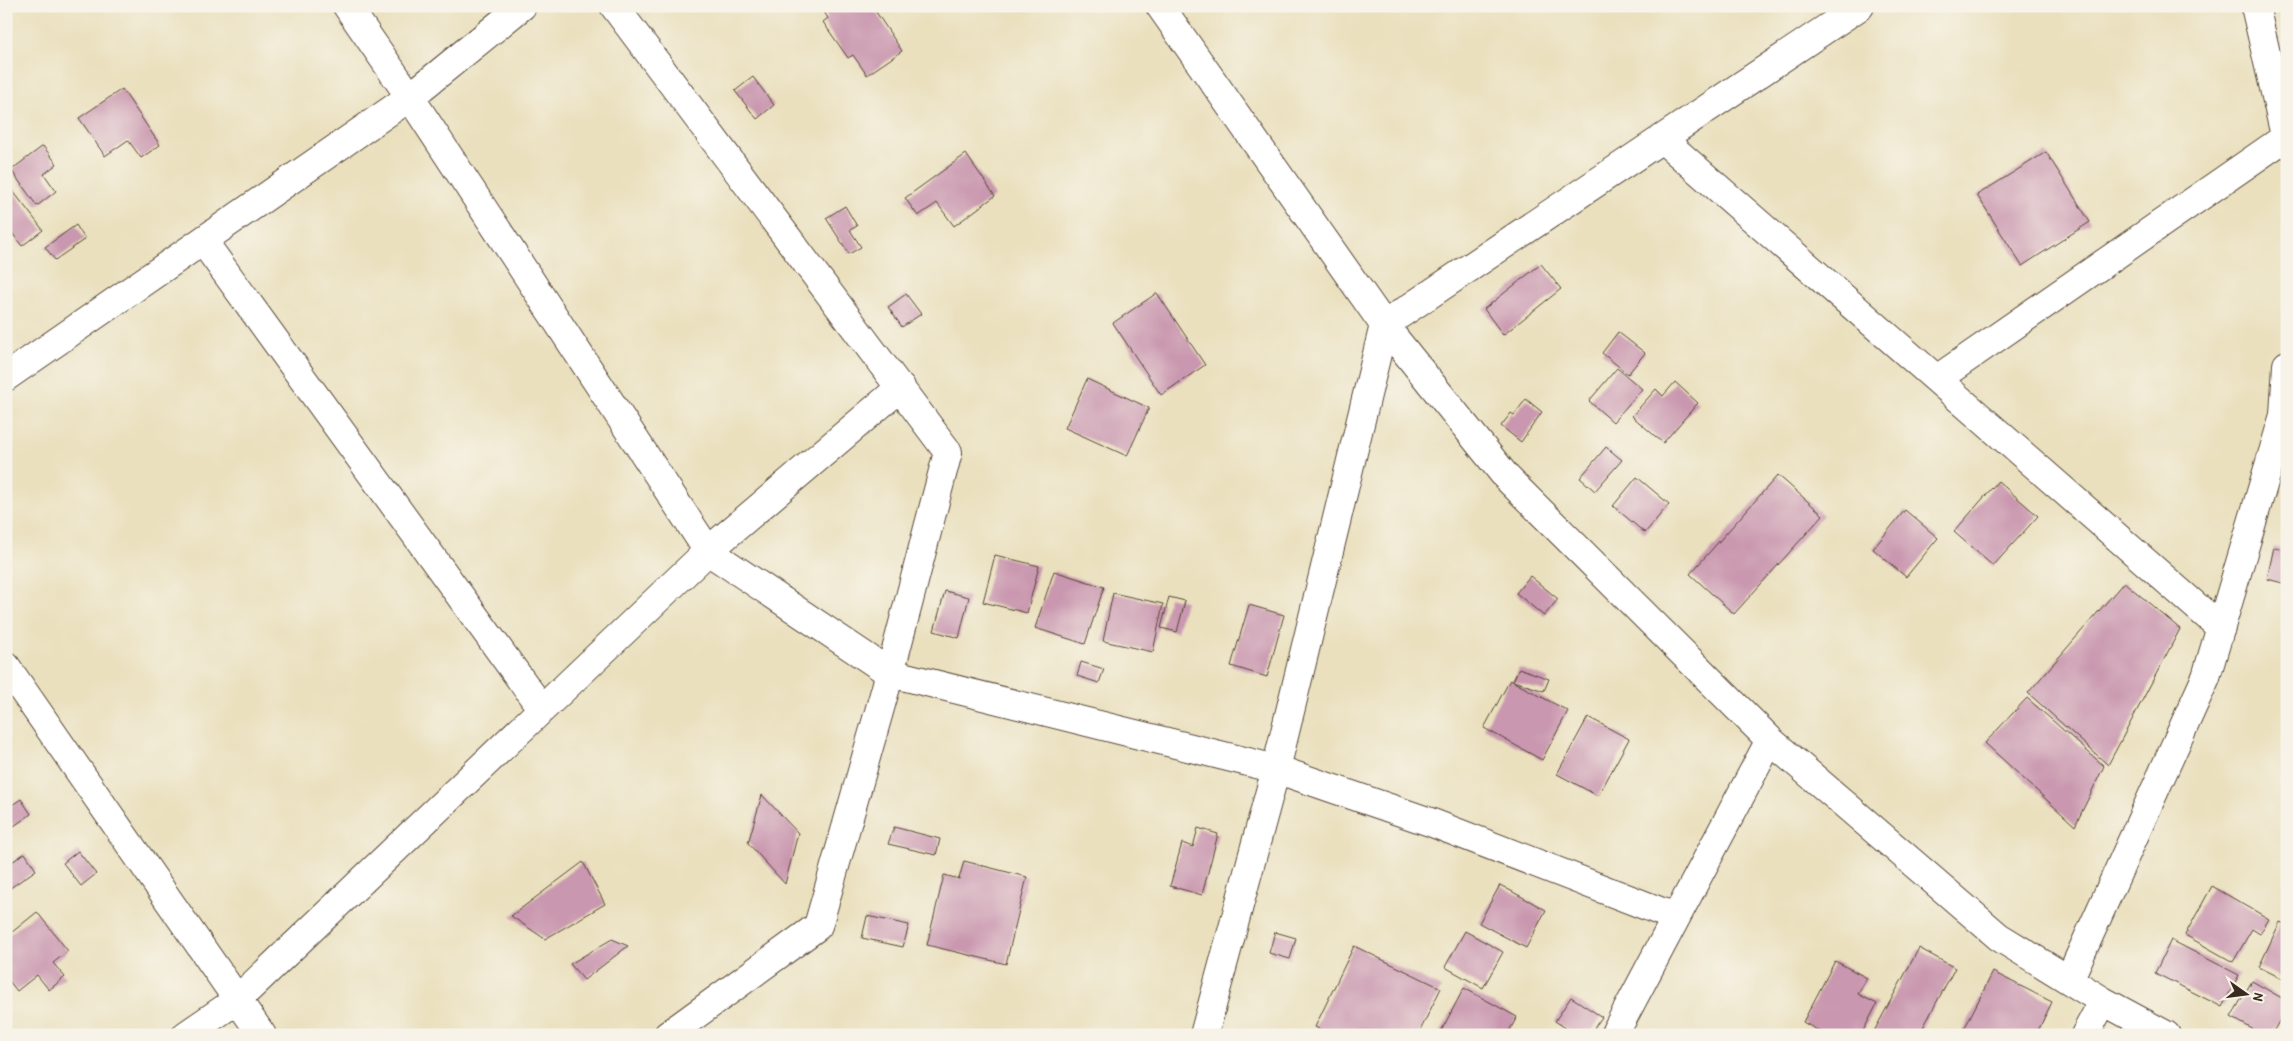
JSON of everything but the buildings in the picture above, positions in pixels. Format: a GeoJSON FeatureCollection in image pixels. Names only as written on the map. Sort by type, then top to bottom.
{"type":"FeatureCollection","features":[{"type":"Feature","properties":{"kind":"street"},"geometry":{"type":"LineString","coordinates":[[347,6],[410,97],[708,551],[890,673],[1276,769],[1430,822],[1675,918]]}},
{"type":"Feature","properties":{"kind":"street"},"geometry":{"type":"LineString","coordinates":[[6,377],[410,97],[522,6]]}},
{"type":"Feature","properties":{"kind":"street"},"geometry":{"type":"LineString","coordinates":[[614,6],[948,452],[890,673],[818,926],[668,1035]]}},
{"type":"Feature","properties":{"kind":"street"},"geometry":{"type":"LineString","coordinates":[[1160,6],[1384,325],[1507,478],[1770,740],[1999,936],[2104,1001],[2166,1035]]}},
{"type":"Feature","properties":{"kind":"street"},"geometry":{"type":"LineString","coordinates":[[1204,1035],[1276,769],[1384,325],[1860,6]]}},
{"type":"Feature","properties":{"kind":"street"},"geometry":{"type":"LineString","coordinates":[[2255,6],[2287,144]]}},
{"type":"Feature","properties":{"kind":"street"},"geometry":{"type":"LineString","coordinates":[[1938,380],[2286,137]]}},
{"type":"Feature","properties":{"kind":"street"},"geometry":{"type":"LineString","coordinates":[[1662,139],[2221,628]]}},
{"type":"Feature","properties":{"kind":"street"},"geometry":{"type":"LineString","coordinates":[[203,240],[542,709]]}},
{"type":"Feature","properties":{"kind":"street"},"geometry":{"type":"LineString","coordinates":[[2069,980],[2206,677],[2284,415],[2287,365]]}},
{"type":"Feature","properties":{"kind":"street"},"geometry":{"type":"LineString","coordinates":[[186,1035],[236,1000],[708,551],[900,387]]}},
{"type":"Feature","properties":{"kind":"street"},"geometry":{"type":"LineString","coordinates":[[6,666],[262,1035]]}},
{"type":"Feature","properties":{"kind":"street"},"geometry":{"type":"LineString","coordinates":[[1614,1035],[1770,740]]}},
{"type":"Feature","properties":{"kind":"street"},"geometry":{"type":"LineString","coordinates":[[2085,1035],[2104,1001]]}}]}
